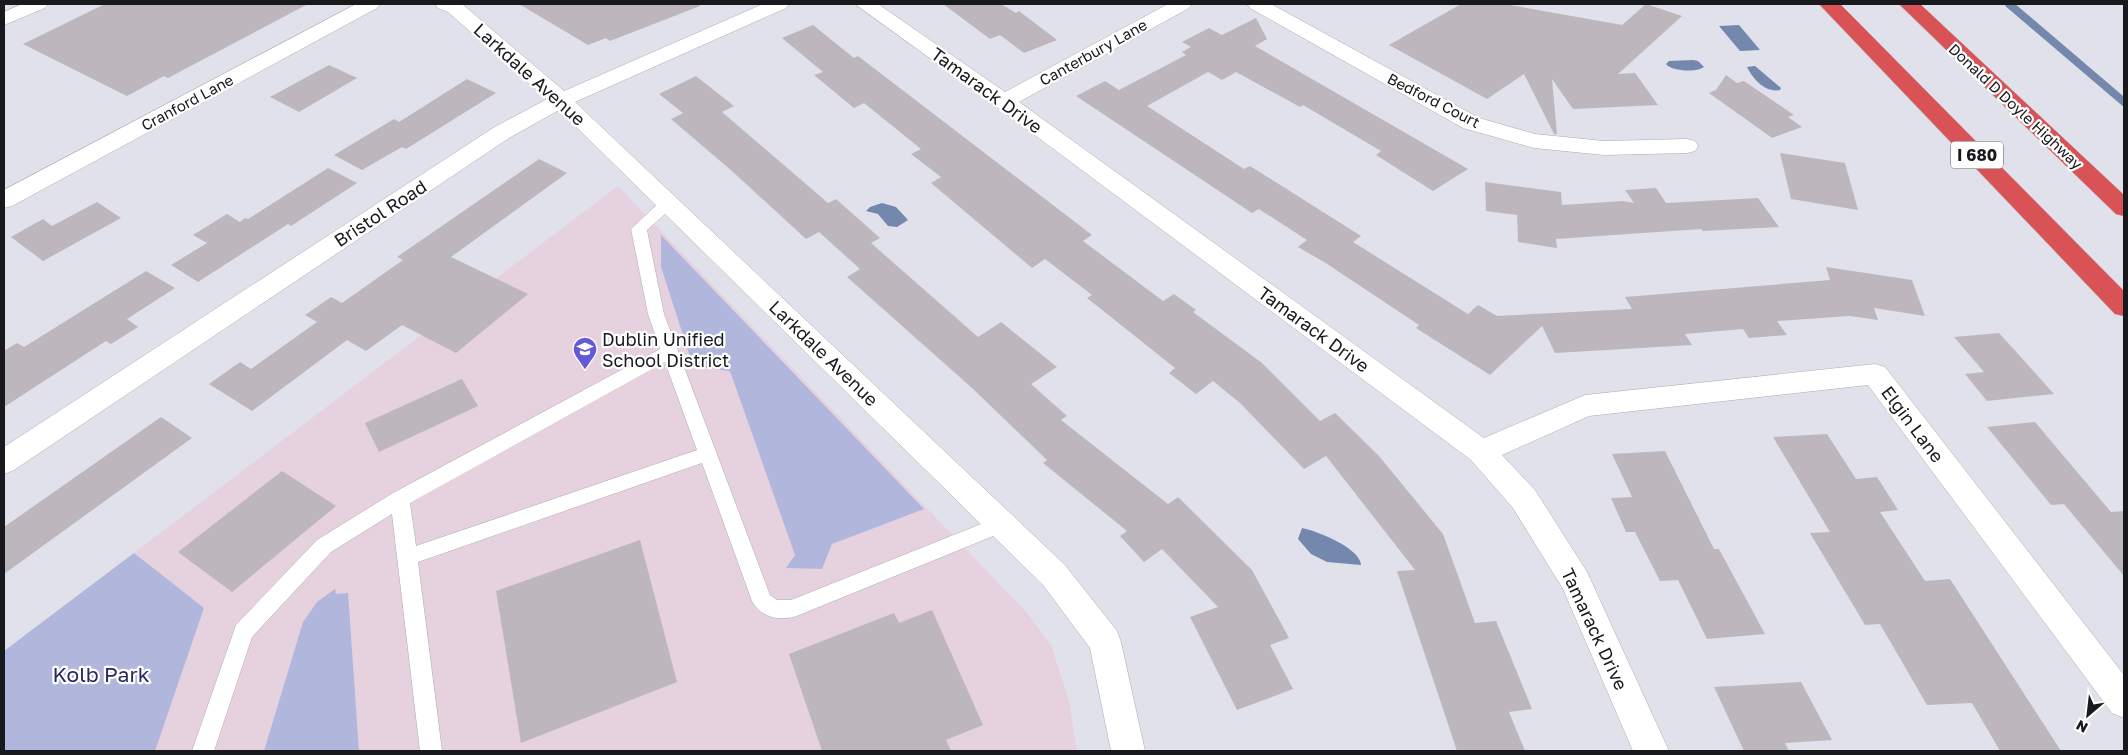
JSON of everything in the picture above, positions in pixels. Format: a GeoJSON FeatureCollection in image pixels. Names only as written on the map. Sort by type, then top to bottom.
{"type":"FeatureCollection","features":[{"type":"Feature","properties":{"kind":"highway","name":"I 680"},"geometry":{"type":"LineString","coordinates":[[1829,4],[2124,307]]}},
{"type":"Feature","properties":{"kind":"highway","name":"Donald D Doyle Highway"},"geometry":{"type":"LineString","coordinates":[[1909,4],[2124,208]]}},
{"type":"Feature","properties":{"kind":"street"},"geometry":{"type":"LineString","coordinates":[[4,19],[38,4]]}},
{"type":"Feature","properties":{"kind":"street","name":"Cranford Lane"},"geometry":{"type":"LineString","coordinates":[[4,200],[370,4]]}},
{"type":"Feature","properties":{"kind":"street","name":"Larkdale Avenue"},"geometry":{"type":"LineString","coordinates":[[445,4],[455,8],[561,100],[1054,575],[1105,642],[1128,751]]}},
{"type":"Feature","properties":{"kind":"street","name":"Bristol Road"},"geometry":{"type":"LineString","coordinates":[[4,462],[493,139],[561,100],[779,4]]}},
{"type":"Feature","properties":{"kind":"street","name":"Tamarack Drive"},"geometry":{"type":"LineString","coordinates":[[865,4],[1004,101],[1481,452],[1524,499],[1576,582],[1651,751]]}},
{"type":"Feature","properties":{"kind":"street","name":"Canterbury Lane"},"geometry":{"type":"LineString","coordinates":[[1004,101],[1182,4]]}},
{"type":"Feature","properties":{"kind":"street","name":"Bedford Court"},"geometry":{"type":"LineString","coordinates":[[1257,4],[1471,123],[1534,141],[1604,148],[1688,146]]}},
{"type":"Feature","properties":{"kind":"street","name":"Elgin Lane"},"geometry":{"type":"LineString","coordinates":[[1481,452],[1585,406],[1875,374],[2124,702]]}},
{"type":"Feature","properties":{"kind":"lane"},"geometry":{"type":"LineString","coordinates":[[668,203],[639,229],[656,314],[762,601],[774,609],[792,609],[1002,524]]}},
{"type":"Feature","properties":{"kind":"lane"},"geometry":{"type":"LineString","coordinates":[[203,751],[243,632],[324,546],[400,499],[670,351]]}},
{"type":"Feature","properties":{"kind":"lane"},"geometry":{"type":"LineString","coordinates":[[407,557],[707,454]]}},
{"type":"Feature","properties":{"kind":"lane"},"geometry":{"type":"LineString","coordinates":[[400,499],[430,751]]}},
{"type":"Feature","properties":{"kind":"shaded area"},"geometry":{"type":"Polygon","coordinates":[[[1739,25],[1760,50],[1740,51],[1719,26],[1739,25]]]}},
{"type":"Feature","properties":{"kind":"shaded area"},"geometry":{"type":"Polygon","coordinates":[[[1669,61],[1698,61],[1704,67],[1695,70],[1684,70],[1673,68],[1666,64],[1669,61]]]}},
{"type":"Feature","properties":{"kind":"shaded area"},"geometry":{"type":"Polygon","coordinates":[[[1755,66],[1781,88],[1780,90],[1769,89],[1760,84],[1747,67],[1755,66]]]}},
{"type":"Feature","properties":{"kind":"shaded area","name":"Dublin Unified School District"},"geometry":{"type":"Polygon","coordinates":[[[618,186],[1027,613],[1051,645],[1069,701],[1077,751],[155,751],[204,608],[134,553],[618,186]]]}},
{"type":"Feature","properties":{"kind":"shaded area"},"geometry":{"type":"Polygon","coordinates":[[[882,203],[896,207],[908,220],[897,227],[888,226],[878,214],[866,211],[870,207],[882,203]]]}},
{"type":"Feature","properties":{"kind":"shaded area"},"geometry":{"type":"Polygon","coordinates":[[[1302,528],[1337,541],[1353,552],[1361,565],[1327,562],[1311,554],[1298,539],[1302,528]]]}},
{"type":"Feature","properties":{"kind":"green space"},"geometry":{"type":"Polygon","coordinates":[[[661,235],[924,509],[832,544],[822,569],[786,568],[795,555],[731,374],[729,371],[693,366],[661,267],[661,235]]]}},
{"type":"Feature","properties":{"kind":"green space","name":"Kolb Park"},"geometry":{"type":"Polygon","coordinates":[[[134,553],[204,608],[155,751],[4,751],[4,651],[134,553]]]}},
{"type":"Feature","properties":{"kind":"green space"},"geometry":{"type":"Polygon","coordinates":[[[335,589],[336,594],[348,593],[359,751],[264,751],[303,622],[317,602],[335,589]]]}},
{"type":"Feature","properties":{"kind":"building"},"geometry":{"type":"Polygon","coordinates":[[[105,4],[308,4],[168,78],[164,76],[127,96],[23,44],[105,4]]]}},
{"type":"Feature","properties":{"kind":"building"},"geometry":{"type":"Polygon","coordinates":[[[519,4],[699,4],[700,6],[610,41],[606,38],[588,45],[519,4]]]}},
{"type":"Feature","properties":{"kind":"building"},"geometry":{"type":"Polygon","coordinates":[[[943,4],[1001,4],[1016,13],[1019,11],[1057,40],[1024,53],[1000,35],[990,39],[943,4]]]}},
{"type":"Feature","properties":{"kind":"building"},"geometry":{"type":"Polygon","coordinates":[[[1461,4],[1505,4],[1622,25],[1646,4],[1682,16],[1618,74],[1635,73],[1658,105],[1573,109],[1552,79],[1557,134],[1554,134],[1524,74],[1487,99],[1389,45],[1461,4]]]}},
{"type":"Feature","properties":{"kind":"building"},"geometry":{"type":"Polygon","coordinates":[[[1256,18],[1267,39],[1255,46],[1468,169],[1433,191],[1376,155],[1381,151],[1303,105],[1300,107],[1236,72],[1222,80],[1208,72],[1147,106],[1244,169],[1250,166],[1361,236],[1353,242],[1468,314],[1478,305],[1497,316],[1632,309],[1625,297],[1830,280],[1826,267],[1912,280],[1925,316],[1874,308],[1878,320],[1850,316],[1777,321],[1787,335],[1749,338],[1743,329],[1685,334],[1692,345],[1555,353],[1542,326],[1490,375],[1416,328],[1419,325],[1298,247],[1307,240],[1259,209],[1252,213],[1076,96],[1105,81],[1119,90],[1186,55],[1182,52],[1191,47],[1182,42],[1209,28],[1222,35],[1256,18]]]}},
{"type":"Feature","properties":{"kind":"building"},"geometry":{"type":"Polygon","coordinates":[[[813,25],[854,58],[858,56],[1092,235],[1083,241],[1163,301],[1174,294],[1196,310],[1193,312],[1262,363],[1320,421],[1335,413],[1379,456],[1443,534],[1475,623],[1496,621],[1532,709],[1509,712],[1525,751],[1457,751],[1397,571],[1415,570],[1326,456],[1304,469],[1240,403],[1213,381],[1196,394],[1169,373],[1175,368],[1087,298],[1092,295],[1045,259],[1032,268],[931,183],[941,177],[911,154],[921,149],[864,103],[854,108],[814,75],[823,72],[782,38],[813,25]]]}},
{"type":"Feature","properties":{"kind":"building"},"geometry":{"type":"Polygon","coordinates":[[[329,65],[357,78],[299,112],[270,97],[329,65]]]}},
{"type":"Feature","properties":{"kind":"building"},"geometry":{"type":"Polygon","coordinates":[[[1726,75],[1737,83],[1744,81],[1794,115],[1788,117],[1802,127],[1772,138],[1709,93],[1716,90],[1726,75]]]}},
{"type":"Feature","properties":{"kind":"building"},"geometry":{"type":"Polygon","coordinates":[[[696,76],[734,106],[722,112],[828,203],[836,199],[880,238],[871,243],[978,337],[1001,322],[1057,367],[1031,384],[1067,416],[1061,420],[1168,504],[1178,497],[1252,570],[1289,638],[1270,645],[1293,689],[1237,710],[1190,617],[1218,607],[1162,549],[1144,562],[1120,536],[1127,531],[1043,463],[1047,460],[972,388],[847,277],[860,269],[819,232],[806,239],[733,172],[671,119],[683,113],[659,94],[696,76]]]}},
{"type":"Feature","properties":{"kind":"building"},"geometry":{"type":"Polygon","coordinates":[[[467,79],[496,93],[406,149],[402,147],[362,170],[334,155],[394,119],[399,122],[467,79]]]}},
{"type":"Feature","properties":{"kind":"building"},"geometry":{"type":"Polygon","coordinates":[[[1780,153],[1845,163],[1858,210],[1791,199],[1780,153]]]}},
{"type":"Feature","properties":{"kind":"building"},"geometry":{"type":"Polygon","coordinates":[[[539,159],[567,173],[451,257],[528,294],[456,353],[402,325],[366,351],[347,340],[252,411],[209,384],[240,362],[251,369],[317,322],[305,315],[331,297],[342,303],[403,260],[397,257],[539,159]]]}},
{"type":"Feature","properties":{"kind":"building"},"geometry":{"type":"Polygon","coordinates":[[[328,168],[357,183],[291,226],[288,224],[198,282],[171,265],[207,243],[193,235],[227,214],[240,222],[245,218],[248,219],[328,168]]]}},
{"type":"Feature","properties":{"kind":"building"},"geometry":{"type":"Polygon","coordinates":[[[1485,182],[1561,192],[1562,205],[1623,201],[1634,203],[1625,190],[1656,188],[1666,203],[1758,198],[1779,227],[1703,231],[1701,229],[1556,239],[1557,248],[1518,242],[1517,215],[1486,211],[1485,182]]]}},
{"type":"Feature","properties":{"kind":"building"},"geometry":{"type":"Polygon","coordinates":[[[97,202],[121,218],[43,261],[11,237],[43,219],[52,226],[97,202]]]}},
{"type":"Feature","properties":{"kind":"building"},"geometry":{"type":"Polygon","coordinates":[[[146,271],[175,288],[127,319],[138,327],[111,344],[106,341],[4,407],[4,351],[17,343],[24,347],[146,271]]]}},
{"type":"Feature","properties":{"kind":"building"},"geometry":{"type":"Polygon","coordinates":[[[1999,333],[2054,394],[1987,401],[1965,374],[1984,372],[1954,337],[1999,333]]]}},
{"type":"Feature","properties":{"kind":"building"},"geometry":{"type":"Polygon","coordinates":[[[462,379],[478,406],[379,452],[365,423],[462,379]]]}},
{"type":"Feature","properties":{"kind":"building"},"geometry":{"type":"Polygon","coordinates":[[[161,417],[192,438],[4,574],[4,527],[161,417]]]}},
{"type":"Feature","properties":{"kind":"building"},"geometry":{"type":"Polygon","coordinates":[[[2035,422],[2111,512],[2124,511],[2124,576],[2064,504],[2051,505],[1987,427],[2035,422]]]}},
{"type":"Feature","properties":{"kind":"building"},"geometry":{"type":"Polygon","coordinates":[[[1827,434],[1856,479],[1877,477],[1898,510],[1880,512],[1925,581],[1950,579],[2061,751],[2000,751],[1972,703],[1927,705],[1880,624],[1865,625],[1810,533],[1830,532],[1773,437],[1827,434]]]}},
{"type":"Feature","properties":{"kind":"building"},"geometry":{"type":"Polygon","coordinates":[[[1665,451],[1714,549],[1719,549],[1765,634],[1707,639],[1678,580],[1660,581],[1635,532],[1626,532],[1611,498],[1632,497],[1612,454],[1665,451]]]}},
{"type":"Feature","properties":{"kind":"building"},"geometry":{"type":"Polygon","coordinates":[[[282,471],[336,506],[232,592],[178,552],[282,471]]]}},
{"type":"Feature","properties":{"kind":"building"},"geometry":{"type":"Polygon","coordinates":[[[640,540],[677,682],[521,743],[496,591],[640,540]]]}},
{"type":"Feature","properties":{"kind":"building"},"geometry":{"type":"Polygon","coordinates":[[[932,610],[983,725],[946,740],[951,751],[822,751],[789,654],[894,613],[899,623],[932,610]]]}},
{"type":"Feature","properties":{"kind":"building"},"geometry":{"type":"Polygon","coordinates":[[[1801,682],[1832,740],[1785,743],[1789,751],[1744,751],[1714,687],[1801,682]]]}},
{"type":"Feature","properties":{"kind":"waterway"},"geometry":{"type":"LineString","coordinates":[[2009,4],[2124,102]]}},
{"type":"Feature","properties":{"kind":"place","name":"Dublin Unified School District"},"geometry":{"type":"Point","coordinates":[585,370]}}]}
